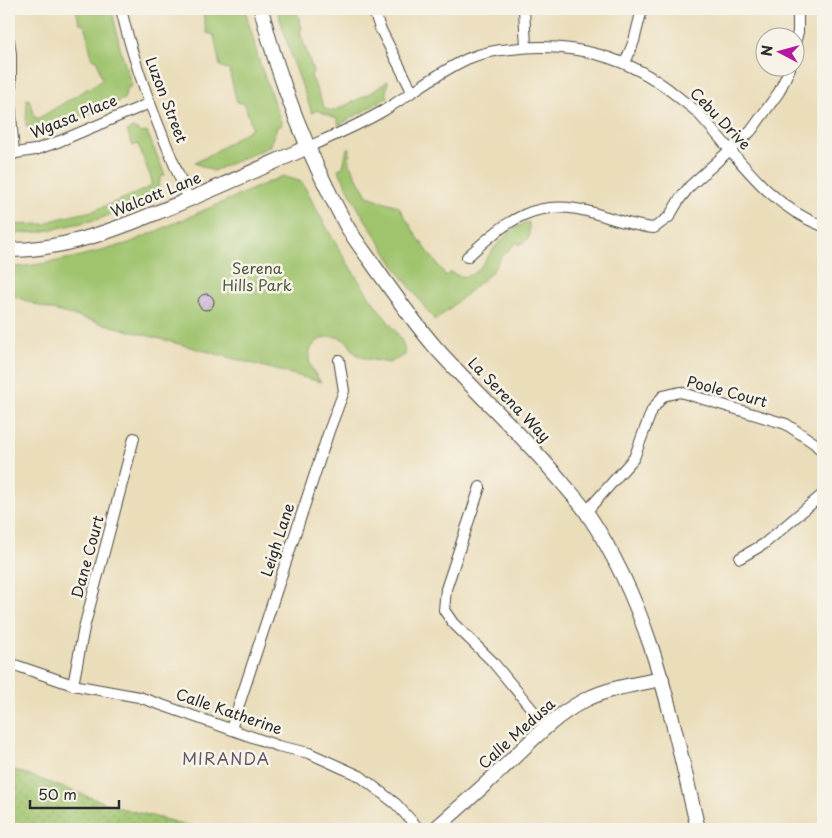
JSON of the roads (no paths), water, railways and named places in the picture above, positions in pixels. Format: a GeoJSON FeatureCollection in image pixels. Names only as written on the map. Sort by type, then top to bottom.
{"type":"FeatureCollection","features":[{"type":"Feature","properties":{"kind":"main road","name":"La Serena Way"},"geometry":{"type":"LineString","coordinates":[[261,9],[272,53],[308,147],[347,226],[388,287],[436,347],[542,458],[586,512],[607,547],[632,594],[649,636],[662,679],[698,829]]}},
{"type":"Feature","properties":{"kind":"main road","name":"Walcott Lane"},"geometry":{"type":"LineString","coordinates":[[9,250],[63,245],[96,235],[189,200],[308,147]]}},
{"type":"Feature","properties":{"kind":"main road","name":"Calle Medusa"},"geometry":{"type":"LineString","coordinates":[[435,829],[546,726],[586,699],[623,687],[662,679]]}},
{"type":"Feature","properties":{"kind":"street","name":"Luzon Street"},"geometry":{"type":"LineString","coordinates":[[121,9],[127,34],[150,103],[189,200]]}},
{"type":"Feature","properties":{"kind":"street"},"geometry":{"type":"LineString","coordinates":[[373,9],[380,28],[412,91]]}},
{"type":"Feature","properties":{"kind":"street"},"geometry":{"type":"LineString","coordinates":[[524,9],[526,47]]}},
{"type":"Feature","properties":{"kind":"street"},"geometry":{"type":"LineString","coordinates":[[625,63],[634,41],[642,9]]}},
{"type":"Feature","properties":{"kind":"street"},"geometry":{"type":"LineString","coordinates":[[798,9],[798,28]]}},
{"type":"Feature","properties":{"kind":"street"},"geometry":{"type":"LineString","coordinates":[[9,40],[11,54],[11,154]]}},
{"type":"Feature","properties":{"kind":"street","name":"Cebu Drive"},"geometry":{"type":"LineString","coordinates":[[308,147],[383,111],[445,70],[469,58],[494,51],[526,47],[571,49],[606,56],[625,63],[668,88],[696,112],[766,189],[788,208],[823,226]]}},
{"type":"Feature","properties":{"kind":"street"},"geometry":{"type":"LineString","coordinates":[[467,257],[494,233],[515,218],[536,210],[563,206],[592,212],[639,227],[654,228],[669,217],[690,186],[750,131],[766,112],[785,78]]}},
{"type":"Feature","properties":{"kind":"street","name":"Wgasa Place"},"geometry":{"type":"LineString","coordinates":[[11,154],[35,150],[60,141],[150,103]]}},
{"type":"Feature","properties":{"kind":"street","name":"Leigh Lane"},"geometry":{"type":"LineString","coordinates":[[231,729],[329,431],[344,391],[339,360]]}},
{"type":"Feature","properties":{"kind":"street","name":"Poole Court"},"geometry":{"type":"LineString","coordinates":[[586,512],[634,458],[652,410],[663,396],[680,392],[786,424],[814,443],[823,452]]}},
{"type":"Feature","properties":{"kind":"street","name":"Dane Court"},"geometry":{"type":"LineString","coordinates":[[73,685],[84,628],[134,438]]}},
{"type":"Feature","properties":{"kind":"street"},"geometry":{"type":"LineString","coordinates":[[480,487],[446,589],[444,610],[453,623],[492,660],[546,726]]}},
{"type":"Feature","properties":{"kind":"street"},"geometry":{"type":"LineString","coordinates":[[740,558],[764,544],[823,494]]}},
{"type":"Feature","properties":{"kind":"street","name":"Calle Katherine"},"geometry":{"type":"LineString","coordinates":[[9,663],[73,685],[139,697],[278,746],[310,754],[360,776],[396,804],[420,829]]}},
{"type":"Feature","properties":{"kind":"district","name":"MIRANDA"},"geometry":{"type":"Point","coordinates":[226,759]}},
{"type":"Feature","properties":{"kind":"park label","name":"Serena Hills Park"},"geometry":{"type":"Point","coordinates":[257,278]}}]}
